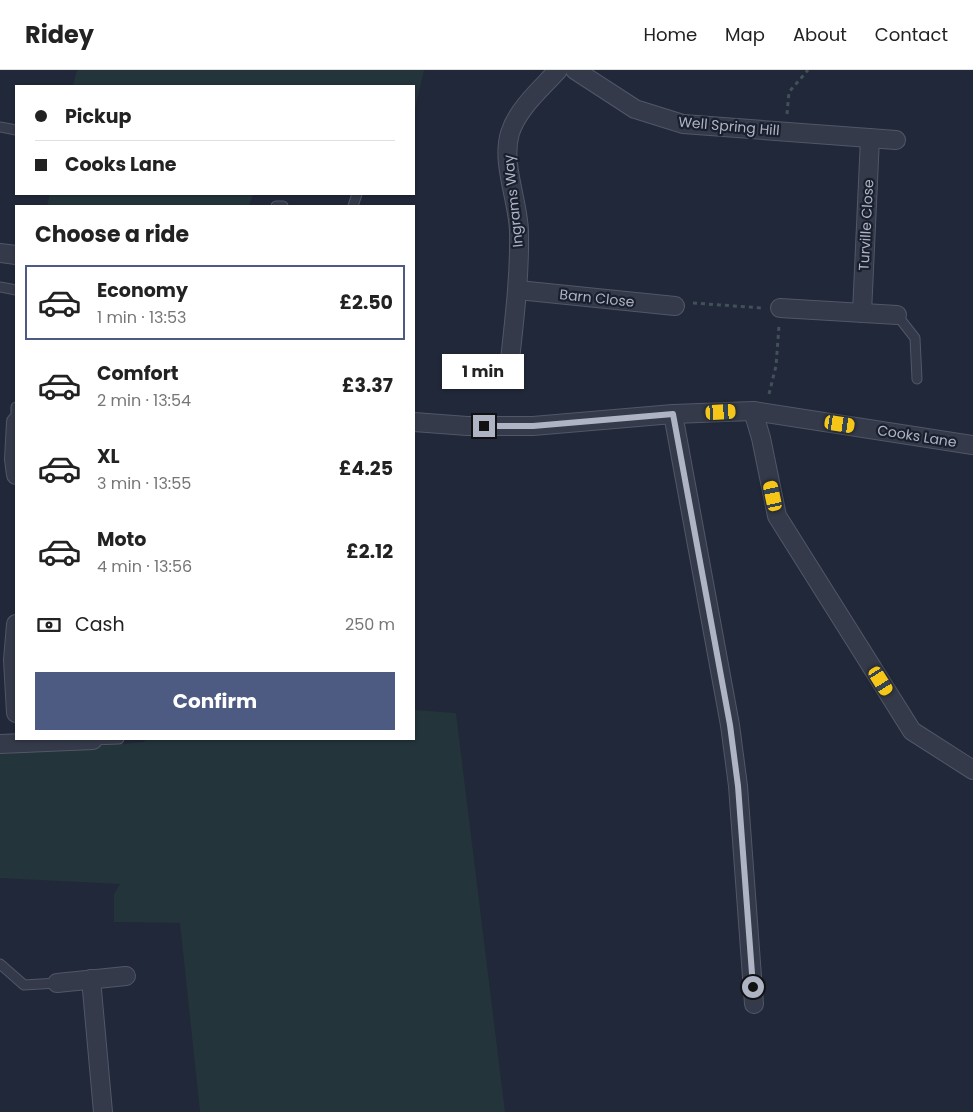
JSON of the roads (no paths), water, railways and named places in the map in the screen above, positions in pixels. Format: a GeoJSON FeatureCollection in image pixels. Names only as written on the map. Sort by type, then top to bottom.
{"type":"FeatureCollection","features":[{"type":"Feature","properties":{"kind":"street","name":"Ingrams Way"},"geometry":{"type":"LineString","coordinates":[[508,379],[518,290],[519,229],[508,152],[510,135],[516,117],[558,70]]}},
{"type":"Feature","properties":{"kind":"street","name":"Well Spring Hill"},"geometry":{"type":"LineString","coordinates":[[575,70],[635,109],[682,124],[896,140]]}},
{"type":"Feature","properties":{"kind":"street","name":"Turville Close"},"geometry":{"type":"LineString","coordinates":[[862,313],[870,138]]}},
{"type":"Feature","properties":{"kind":"street"},"geometry":{"type":"LineString","coordinates":[[0,253],[15,255]]}},
{"type":"Feature","properties":{"kind":"street","name":"Barn Close"},"geometry":{"type":"LineString","coordinates":[[518,290],[675,306]]}},
{"type":"Feature","properties":{"kind":"street"},"geometry":{"type":"LineString","coordinates":[[780,308],[897,315]]}},
{"type":"Feature","properties":{"kind":"street"},"geometry":{"type":"LineString","coordinates":[[759,412],[761,438],[777,516],[912,731],[973,770]]}},
{"type":"Feature","properties":{"kind":"street","name":"Cooks Lane"},"geometry":{"type":"LineString","coordinates":[[415,422],[467,426],[533,426],[673,414],[759,412],[973,444]]}},
{"type":"Feature","properties":{"kind":"street"},"geometry":{"type":"LineString","coordinates":[[673,414],[731,734],[738,786],[754,1004]]}},
{"type":"Feature","properties":{"kind":"street"},"geometry":{"type":"LineString","coordinates":[[10,465],[15,429]]}},
{"type":"Feature","properties":{"kind":"street"},"geometry":{"type":"LineString","coordinates":[[15,636],[13,660],[15,695]]}},
{"type":"Feature","properties":{"kind":"street"},"geometry":{"type":"LineString","coordinates":[[0,744],[18,741],[93,740]]}},
{"type":"Feature","properties":{"kind":"street"},"geometry":{"type":"LineString","coordinates":[[57,983],[126,976]]}},
{"type":"Feature","properties":{"kind":"street"},"geometry":{"type":"LineString","coordinates":[[91,979],[103,1112]]}},
{"type":"Feature","properties":{"kind":"lane"},"geometry":{"type":"LineString","coordinates":[[0,127],[15,130]]}},
{"type":"Feature","properties":{"kind":"lane"},"geometry":{"type":"LineString","coordinates":[[0,287],[15,290]]}},
{"type":"Feature","properties":{"kind":"lane"},"geometry":{"type":"LineString","coordinates":[[897,315],[915,338],[917,379]]}},
{"type":"Feature","properties":{"kind":"lane"},"geometry":{"type":"LineString","coordinates":[[0,964],[24,985],[57,983]]}}]}
